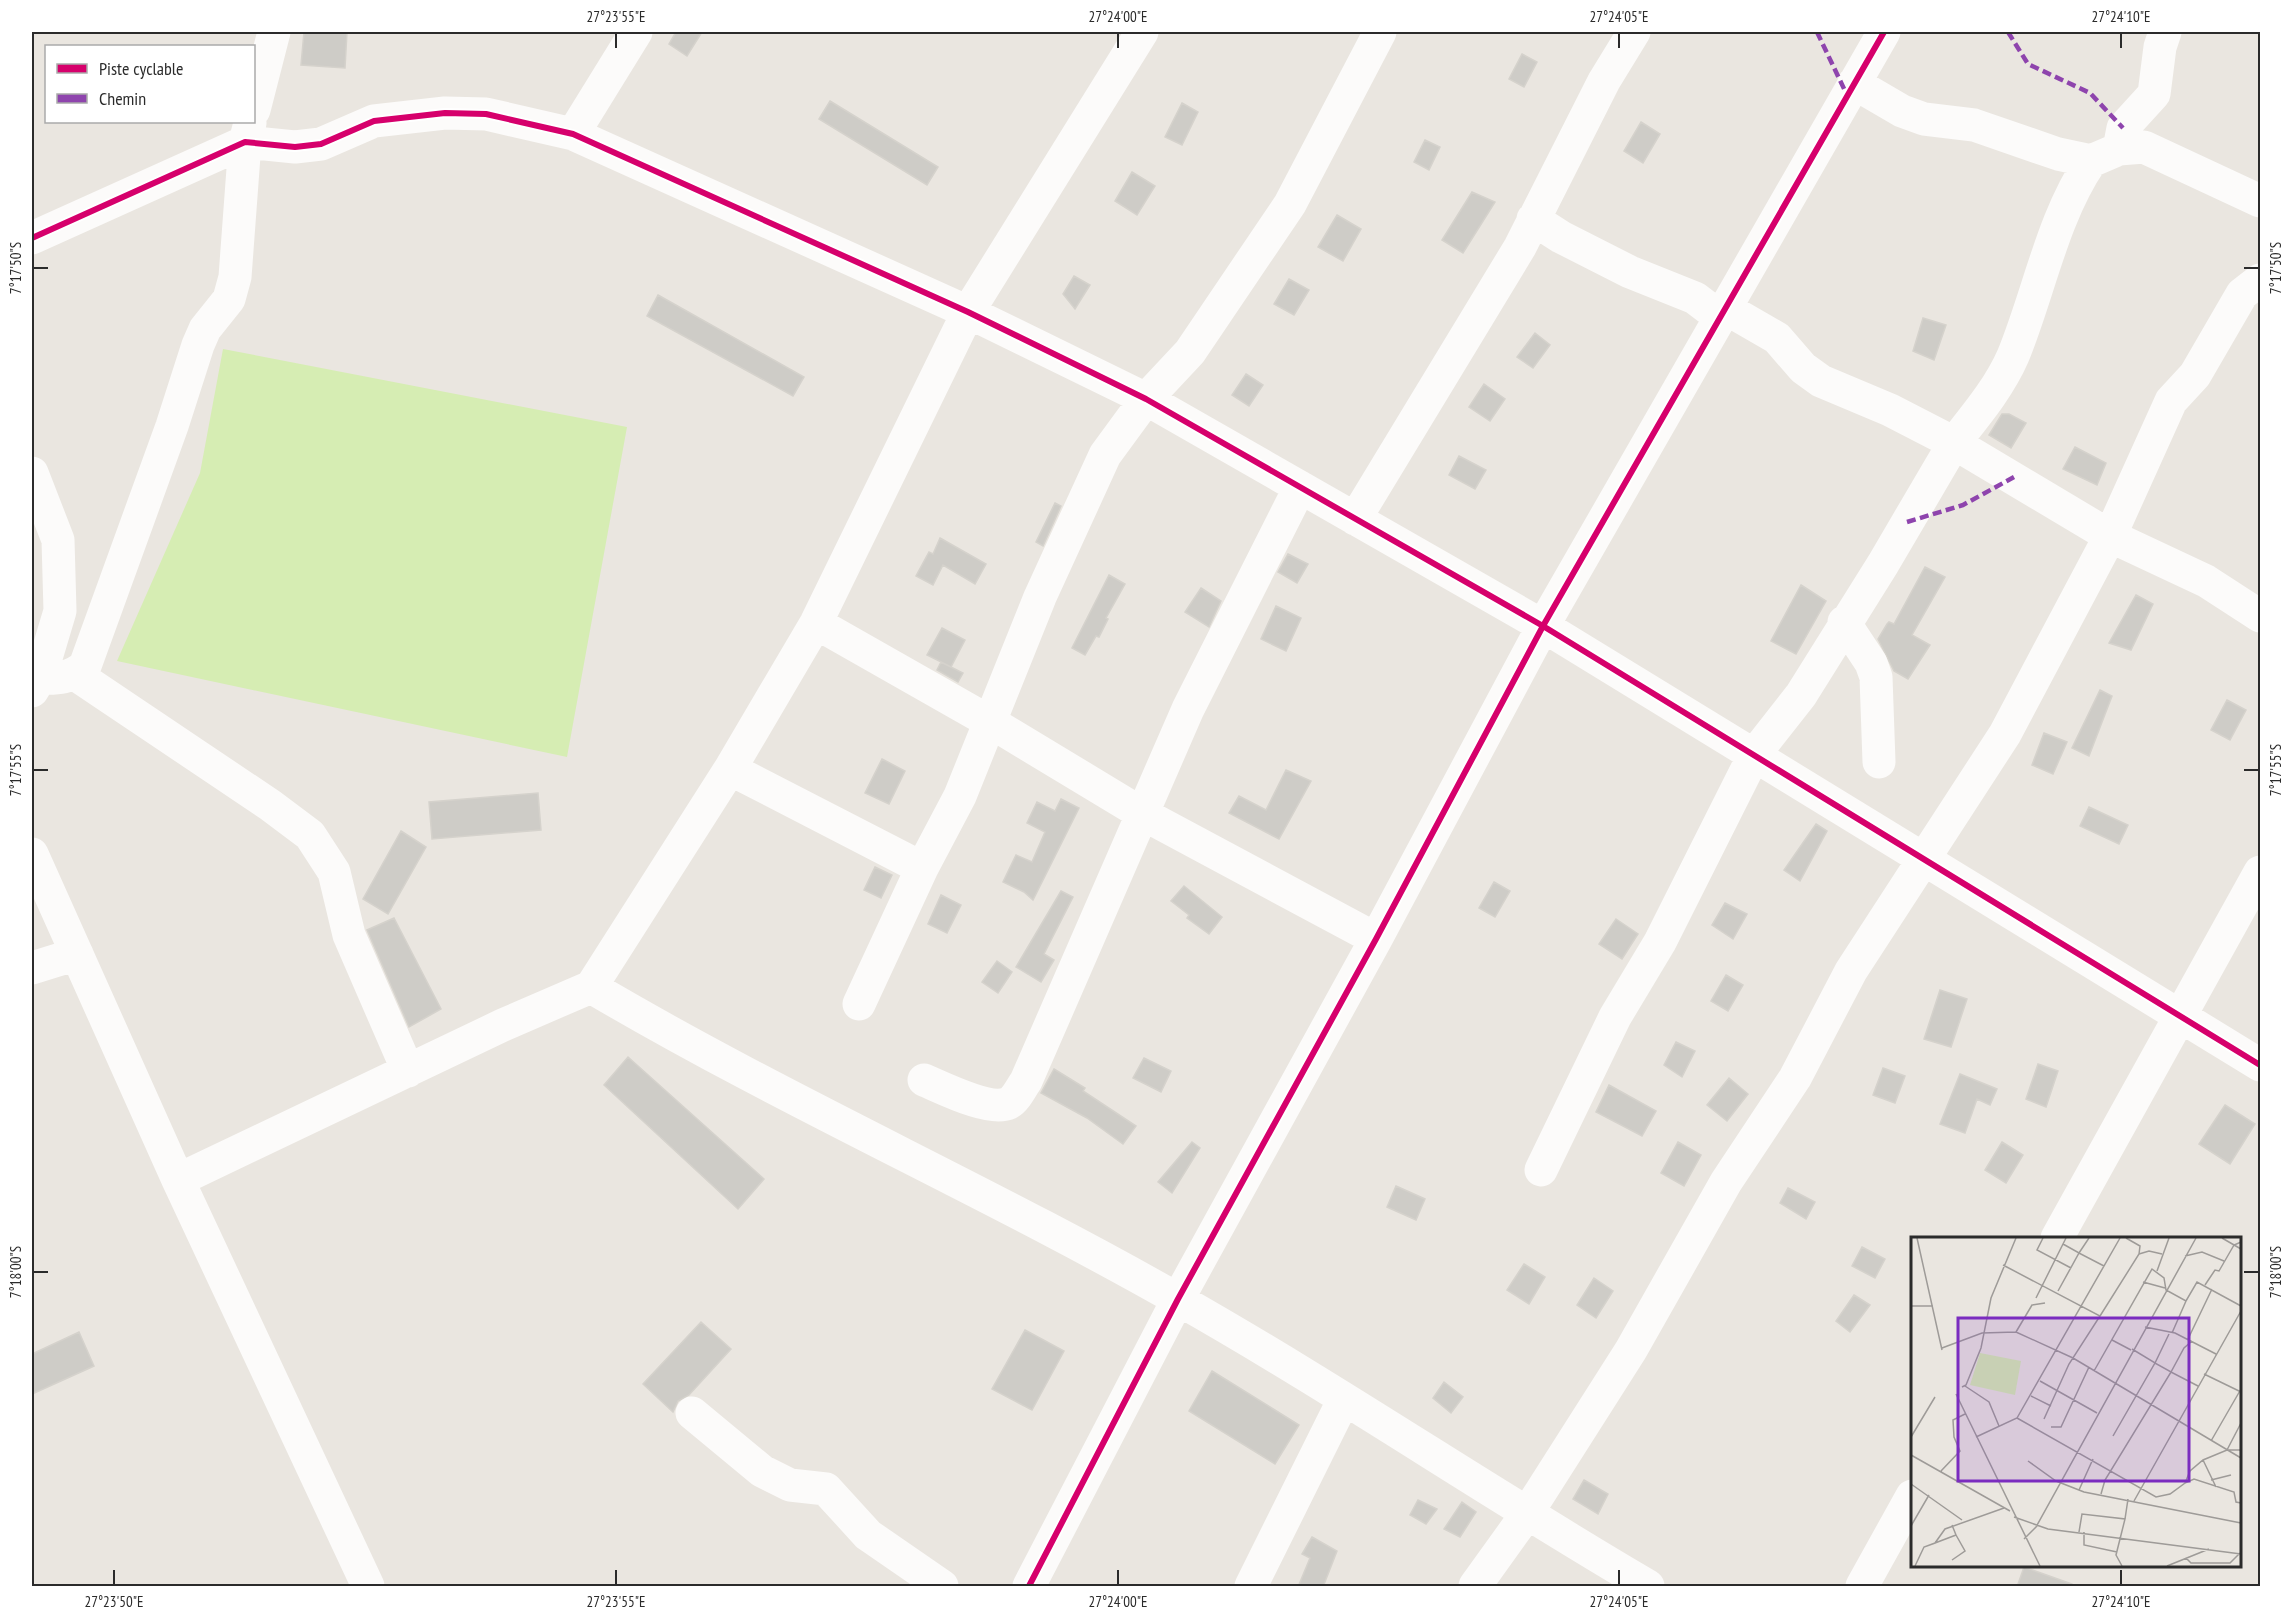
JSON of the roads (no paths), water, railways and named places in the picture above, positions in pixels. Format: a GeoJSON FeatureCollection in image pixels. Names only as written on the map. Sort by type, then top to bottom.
{"type":"FeatureCollection","features":[{"type":"Feature","properties":{"kind":"street"},"geometry":{"type":"LineString","coordinates":[[255,106],[274,32]]}},
{"type":"Feature","properties":{"kind":"street"},"geometry":{"type":"LineString","coordinates":[[573,134],[636,32]]}},
{"type":"Feature","properties":{"kind":"street"},"geometry":{"type":"LineString","coordinates":[[178,1180],[503,1025],[591,987],[730,769],[816,623],[968,312],[1142,32]]}},
{"type":"Feature","properties":{"kind":"street"},"geometry":{"type":"LineString","coordinates":[[859,1004],[922,868],[960,796],[992,723],[1040,597],[1105,455],[1146,399],[1190,352],[1290,204],[1380,32]]}},
{"type":"Feature","properties":{"kind":"street"},"geometry":{"type":"LineString","coordinates":[[1355,519],[1469,333],[1533,219],[1604,81],[1634,32]]}},
{"type":"Feature","properties":{"kind":"street"},"geometry":{"type":"LineString","coordinates":[[1029,1587],[1178,1299],[1376,939],[1720,302],[1884,32]]}},
{"type":"Feature","properties":{"kind":"street"},"geometry":{"type":"LineString","coordinates":[[1541,1170],[1615,1017],[1660,942],[1754,755],[1801,695],[1844,622],[1879,572],[1954,443],[1988,400],[2012,358],[2049,251],[2080,176],[2105,155],[2123,128],[2154,94],[2165,32]]}},
{"type":"Feature","properties":{"kind":"street"},"geometry":{"type":"LineString","coordinates":[[1854,83],[1902,111],[1924,119],[1974,125],[2058,154],[2105,155],[2131,146],[2150,149],[2260,201]]}},
{"type":"Feature","properties":{"kind":"street"},"geometry":{"type":"LineString","coordinates":[[32,238],[248,132],[295,147],[321,144],[374,121],[445,113],[486,114],[573,134],[968,312],[1146,399],[1543,626],[2260,1065]]}},
{"type":"Feature","properties":{"kind":"street"},"geometry":{"type":"LineString","coordinates":[[36,685],[75,674],[85,666],[172,426],[198,345],[205,329],[230,299],[235,277],[248,132]]}},
{"type":"Feature","properties":{"kind":"street"},"geometry":{"type":"LineString","coordinates":[[1533,219],[1561,237],[1630,272],[1720,302],[1777,338],[1803,368],[1821,381],[1890,410],[1954,443],[2110,536],[2206,581],[2260,616]]}},
{"type":"Feature","properties":{"kind":"street"},"geometry":{"type":"LineString","coordinates":[[1475,1587],[1526,1515],[1631,1350],[1726,1182],[1795,1078],[1851,971],[2005,734],[2110,536],[2171,401],[2195,375],[2242,294],[2260,280]]}},
{"type":"Feature","properties":{"kind":"street"},"geometry":{"type":"LineString","coordinates":[[32,473],[58,540],[60,611],[36,685]]}},
{"type":"Feature","properties":{"kind":"street"},"geometry":{"type":"LineString","coordinates":[[924,1080],[999,1106],[1011,1102],[1026,1081],[1188,709],[1300,488]]}},
{"type":"Feature","properties":{"kind":"street"},"geometry":{"type":"LineString","coordinates":[[1844,622],[1871,663],[1876,677],[1879,762]]}},
{"type":"Feature","properties":{"kind":"street"},"geometry":{"type":"LineString","coordinates":[[816,623],[992,723],[1141,813],[1376,939]]}},
{"type":"Feature","properties":{"kind":"street"},"geometry":{"type":"LineString","coordinates":[[75,674],[270,805],[310,835],[334,872],[349,935],[408,1071]]}},
{"type":"Feature","properties":{"kind":"street"},"geometry":{"type":"LineString","coordinates":[[730,769],[922,868]]}},
{"type":"Feature","properties":{"kind":"street"},"geometry":{"type":"LineString","coordinates":[[32,854],[178,1180],[368,1587]]}},
{"type":"Feature","properties":{"kind":"street"},"geometry":{"type":"LineString","coordinates":[[2058,1237],[2260,872]]}},
{"type":"Feature","properties":{"kind":"street"},"geometry":{"type":"LineString","coordinates":[[32,968],[77,954]]}},
{"type":"Feature","properties":{"kind":"street"},"geometry":{"type":"LineString","coordinates":[[591,987],[1178,1299],[1344,1399],[1526,1515],[1648,1587]]}},
{"type":"Feature","properties":{"kind":"street"},"geometry":{"type":"LineString","coordinates":[[1251,1587],[1344,1399]]}},
{"type":"Feature","properties":{"kind":"street"},"geometry":{"type":"LineString","coordinates":[[692,1413],[771,1476],[790,1485],[826,1489],[868,1535],[942,1587]]}},
{"type":"Feature","properties":{"kind":"street"},"geometry":{"type":"LineString","coordinates":[[1862,1587],[1911,1498]]}}]}
